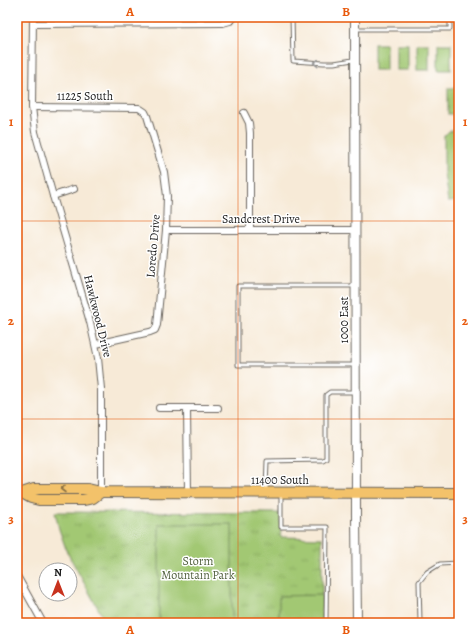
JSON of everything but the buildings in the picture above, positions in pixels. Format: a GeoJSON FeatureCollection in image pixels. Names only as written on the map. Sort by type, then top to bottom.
{"type":"FeatureCollection","features":[{"type":"Feature","properties":{"kind":"main road","name":"11400 South"},"geometry":{"type":"LineString","coordinates":[[20,493],[34,489],[57,488],[88,489],[101,492],[459,493]]}},
{"type":"Feature","properties":{"kind":"street","name":"1000 East"},"geometry":{"type":"LineString","coordinates":[[355,17],[357,623]]}},
{"type":"Feature","properties":{"kind":"street"},"geometry":{"type":"LineString","coordinates":[[33,20],[223,23],[233,18]]}},
{"type":"Feature","properties":{"kind":"street","name":"Hawkwood Drive"},"geometry":{"type":"LineString","coordinates":[[33,20],[32,107],[36,138],[96,344],[101,389],[101,492]]}},
{"type":"Feature","properties":{"kind":"street","name":"11225 South"},"geometry":{"type":"LineString","coordinates":[[32,107],[139,108]]}},
{"type":"Feature","properties":{"kind":"street","name":"Loredo Drive"},"geometry":{"type":"LineString","coordinates":[[96,344],[144,334],[155,330],[158,320],[166,230],[167,196],[164,172],[147,116],[145,112],[139,108]]}},
{"type":"Feature","properties":{"kind":"street"},"geometry":{"type":"LineString","coordinates":[[244,113],[249,123],[250,133],[250,230]]}},
{"type":"Feature","properties":{"kind":"street"},"geometry":{"type":"LineString","coordinates":[[52,196],[74,189]]}},
{"type":"Feature","properties":{"kind":"street","name":"Sandcrest Drive"},"geometry":{"type":"LineString","coordinates":[[166,230],[356,230]]}},
{"type":"Feature","properties":{"kind":"street"},"geometry":{"type":"LineString","coordinates":[[159,408],[218,408]]}},
{"type":"Feature","properties":{"kind":"street"},"geometry":{"type":"LineString","coordinates":[[187,408],[188,493]]}},
{"type":"Feature","properties":{"kind":"street"},"geometry":{"type":"LineString","coordinates":[[17,576],[43,623]]}},
{"type":"Feature","properties":{"kind":"lane"},"geometry":{"type":"LineString","coordinates":[[292,17],[293,61],[334,63],[355,59]]}},
{"type":"Feature","properties":{"kind":"lane"},"geometry":{"type":"LineString","coordinates":[[355,29],[450,28],[450,17]]}},
{"type":"Feature","properties":{"kind":"lane"},"geometry":{"type":"LineString","coordinates":[[356,286],[238,286],[238,365],[356,365]]}},
{"type":"Feature","properties":{"kind":"lane"},"geometry":{"type":"LineString","coordinates":[[266,493],[267,461],[323,460],[326,458],[326,395],[330,392],[356,392]]}},
{"type":"Feature","properties":{"kind":"lane"},"geometry":{"type":"LineString","coordinates":[[281,493],[281,527],[327,527],[326,623]]}},
{"type":"Feature","properties":{"kind":"lane"},"geometry":{"type":"LineString","coordinates":[[459,493],[459,516]]}},
{"type":"Feature","properties":{"kind":"lane"},"geometry":{"type":"LineString","coordinates":[[420,622],[419,582],[427,572],[440,564],[459,564]]}},
{"type":"Feature","properties":{"kind":"lane"},"geometry":{"type":"LineString","coordinates":[[413,623],[428,623]]}},
{"type":"Feature","properties":{"kind":"green space"},"geometry":{"type":"Polygon","coordinates":[[[374,44],[386,44],[386,70],[374,70],[374,44]]]}},
{"type":"Feature","properties":{"kind":"green space"},"geometry":{"type":"Polygon","coordinates":[[[396,44],[408,44],[408,70],[396,70],[396,44]]]}},
{"type":"Feature","properties":{"kind":"green space"},"geometry":{"type":"Polygon","coordinates":[[[417,44],[429,44],[429,70],[417,70],[417,44]]]}},
{"type":"Feature","properties":{"kind":"green space"},"geometry":{"type":"Polygon","coordinates":[[[438,44],[451,44],[451,70],[438,70],[438,44]]]}},
{"type":"Feature","properties":{"kind":"green space"},"geometry":{"type":"Polygon","coordinates":[[[448,88],[459,88],[459,114],[448,114],[448,88]]]}},
{"type":"Feature","properties":{"kind":"green space"},"geometry":{"type":"Polygon","coordinates":[[[449,131],[459,131],[459,201],[448,202],[444,173],[444,136],[449,131]]]}},
{"type":"Feature","properties":{"kind":"green space","name":"Storm Mountain Park"},"geometry":{"type":"Polygon","coordinates":[[[55,512],[280,513],[281,537],[322,538],[322,623],[106,623],[78,572],[78,562],[72,562],[67,552],[55,512]]]}},
{"type":"Feature","properties":{"kind":"green space"},"geometry":{"type":"Polygon","coordinates":[[[159,524],[232,524],[232,623],[159,623],[159,524]]]}},
{"type":"Feature","properties":{"kind":"green space"},"geometry":{"type":"Polygon","coordinates":[[[322,595],[322,623],[279,623],[279,596],[322,595]]]}}]}
